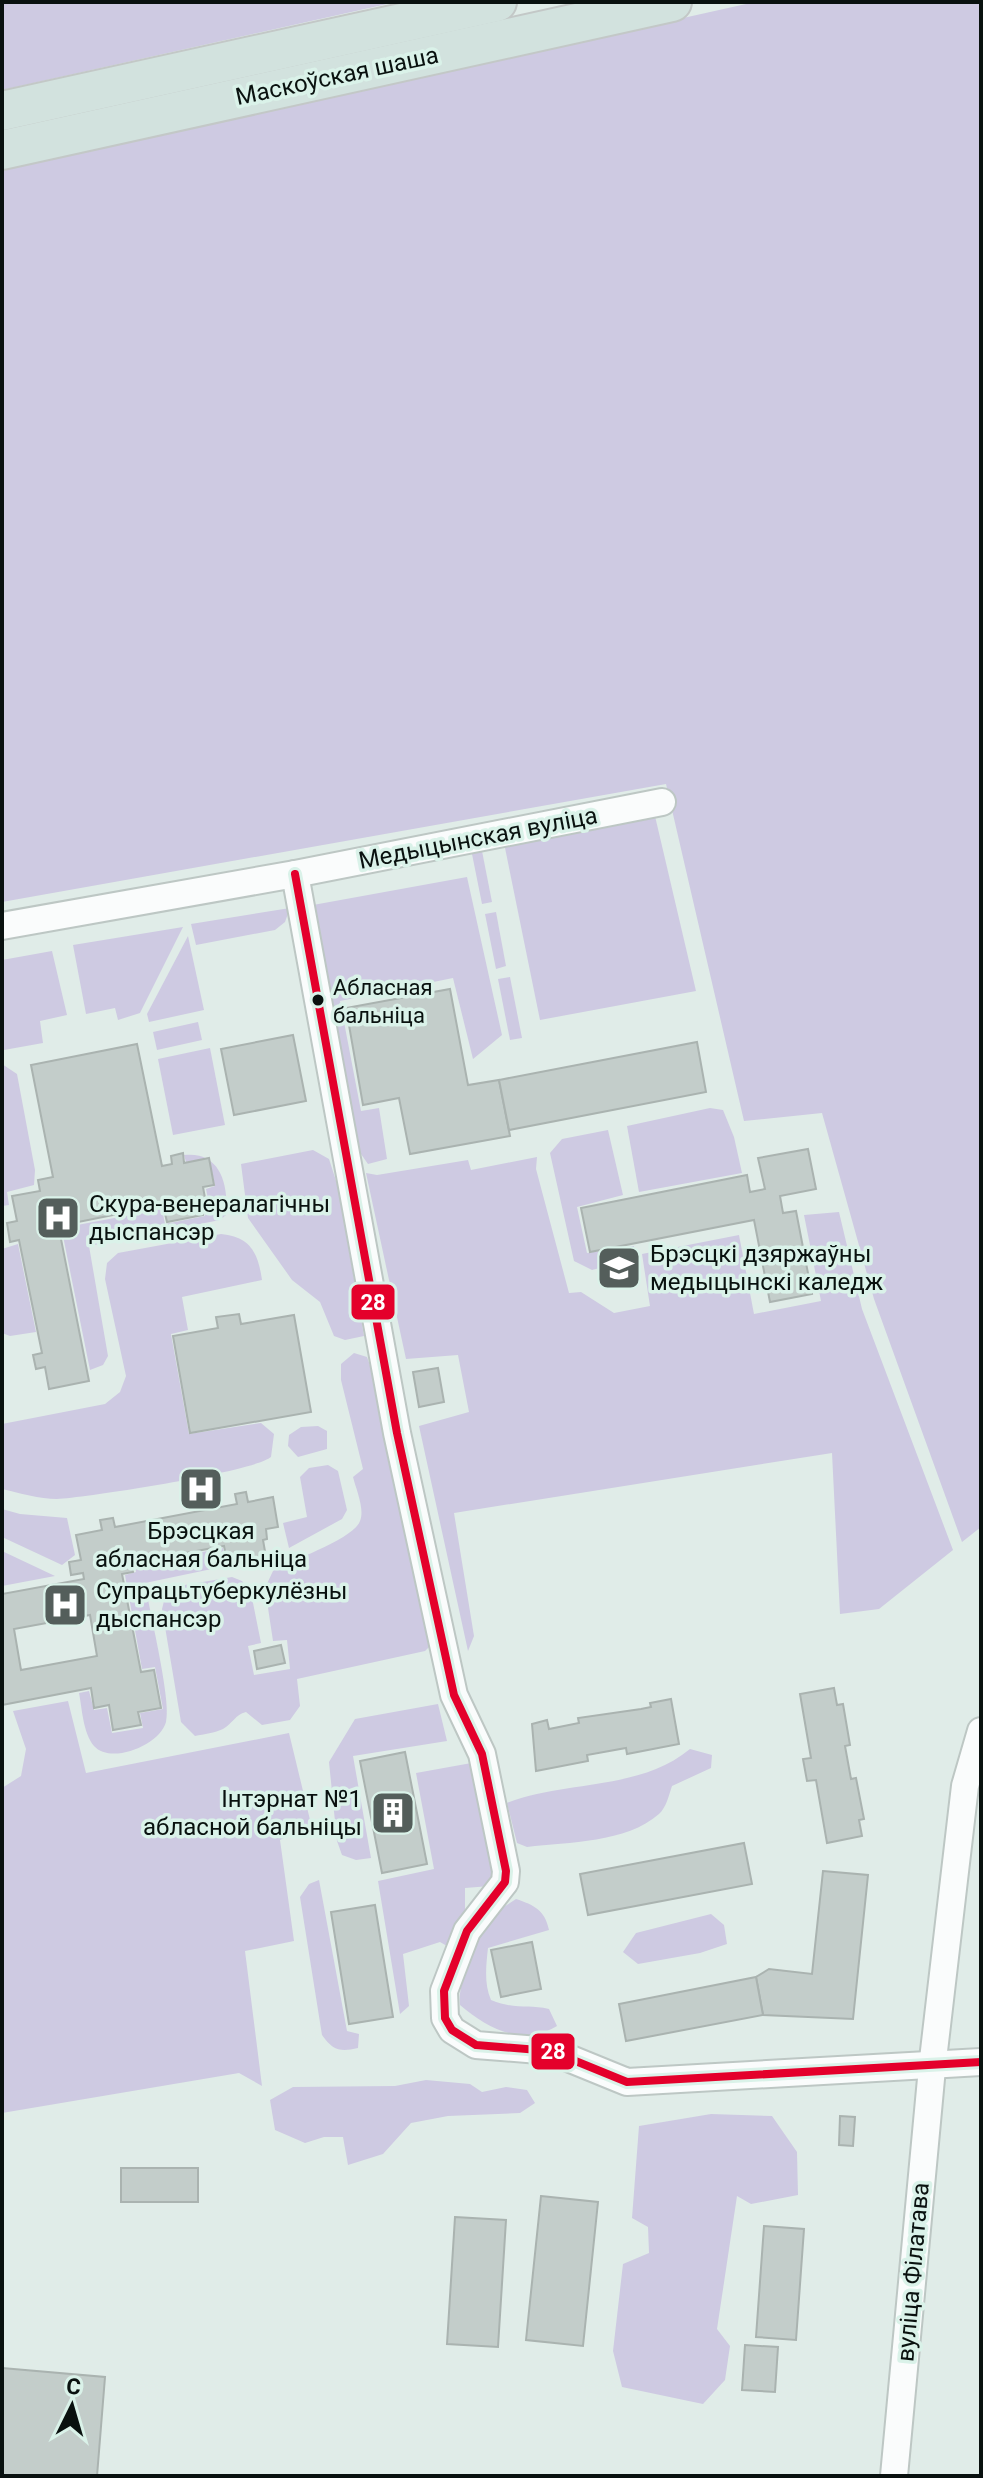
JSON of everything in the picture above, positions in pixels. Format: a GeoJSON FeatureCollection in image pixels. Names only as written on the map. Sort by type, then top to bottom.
{"type":"FeatureCollection","features":[{"type":"Feature","properties":{"kind":"highway","name":"Маскоўская шаша"},"geometry":{"type":"LineString","coordinates":[[2,111],[497,2]]}},
{"type":"Feature","properties":{"kind":"highway","name":"Маскоўская шаша"},"geometry":{"type":"LineString","coordinates":[[2,150],[672,2]]}},
{"type":"Feature","properties":{"kind":"street","name":"Медыцынская вуліца"},"geometry":{"type":"LineString","coordinates":[[2,926],[295,874],[662,802]]}},
{"type":"Feature","properties":{"kind":"street"},"geometry":{"type":"LineString","coordinates":[[295,874],[397,1433],[454,1695],[482,1754],[506,1871],[505,1882],[467,1931],[446,1981],[445,2018],[463,2040],[491,2048],[521,2047],[551,2051],[627,2082],[875,2066],[932,2068],[981,2062]]}},
{"type":"Feature","properties":{"kind":"street","name":"вуліца Філатава"},"geometry":{"type":"LineString","coordinates":[[894,2476],[932,2068],[965,1786],[981,1731]]}},
{"type":"Feature","properties":{"kind":"shaded area"},"geometry":{"type":"Polygon","coordinates":[[[2,2],[396,2],[2,90],[2,2]]]}},
{"type":"Feature","properties":{"kind":"shaded area"},"geometry":{"type":"Polygon","coordinates":[[[755,2],[981,2],[981,1527],[962,1542],[874,1299],[822,1113],[744,1121],[666,784],[2,902],[2,170],[755,2]]]}},
{"type":"Feature","properties":{"kind":"shaded area"},"geometry":{"type":"Polygon","coordinates":[[[655,816],[696,991],[540,1020],[504,843],[655,816]]]}},
{"type":"Feature","properties":{"kind":"shaded area"},"geometry":{"type":"Polygon","coordinates":[[[482,851],[492,902],[482,904],[472,854],[482,851]]]}},
{"type":"Feature","properties":{"kind":"shaded area"},"geometry":{"type":"Polygon","coordinates":[[[467,877],[502,1035],[473,1059],[453,978],[340,1001],[361,1111],[379,1108],[387,1159],[368,1164],[354,1144],[313,905],[467,877]]]}},
{"type":"Feature","properties":{"kind":"shaded area"},"geometry":{"type":"Polygon","coordinates":[[[290,908],[285,922],[275,930],[196,945],[191,924],[290,908]]]}},
{"type":"Feature","properties":{"kind":"shaded area"},"geometry":{"type":"Polygon","coordinates":[[[496,912],[506,966],[496,969],[485,914],[496,912]]]}},
{"type":"Feature","properties":{"kind":"shaded area"},"geometry":{"type":"Polygon","coordinates":[[[183,927],[140,1013],[118,1020],[115,1008],[86,1014],[73,945],[183,927]]]}},
{"type":"Feature","properties":{"kind":"shaded area"},"geometry":{"type":"Polygon","coordinates":[[[188,936],[204,1010],[149,1022],[147,1014],[188,936]]]}},
{"type":"Feature","properties":{"kind":"shaded area"},"geometry":{"type":"Polygon","coordinates":[[[52,951],[67,1015],[40,1021],[43,1043],[4,1050],[2,960],[52,951]]]}},
{"type":"Feature","properties":{"kind":"shaded area"},"geometry":{"type":"Polygon","coordinates":[[[510,977],[522,1038],[510,1040],[498,979],[510,977]]]}},
{"type":"Feature","properties":{"kind":"shaded area"},"geometry":{"type":"Polygon","coordinates":[[[198,1022],[202,1040],[157,1050],[153,1032],[198,1022]]]}},
{"type":"Feature","properties":{"kind":"shaded area"},"geometry":{"type":"Polygon","coordinates":[[[210,1048],[225,1125],[173,1135],[158,1059],[210,1048]]]}},
{"type":"Feature","properties":{"kind":"shaded area"},"geometry":{"type":"Polygon","coordinates":[[[2,1064],[17,1074],[35,1170],[34,1185],[7,1192],[9,1205],[2,1206],[2,1064]]]}},
{"type":"Feature","properties":{"kind":"shaded area"},"geometry":{"type":"Polygon","coordinates":[[[710,1108],[723,1110],[734,1137],[742,1173],[639,1192],[627,1126],[710,1108]]]}},
{"type":"Feature","properties":{"kind":"shaded area"},"geometry":{"type":"Polygon","coordinates":[[[608,1130],[623,1195],[577,1207],[587,1253],[634,1246],[634,1259],[592,1270],[574,1261],[550,1153],[562,1139],[608,1130]]]}},
{"type":"Feature","properties":{"kind":"shaded area"},"geometry":{"type":"Polygon","coordinates":[[[313,1150],[329,1159],[338,1187],[364,1336],[345,1340],[334,1336],[320,1302],[292,1280],[248,1218],[241,1164],[313,1150]]]}},
{"type":"Feature","properties":{"kind":"shaded area"},"geometry":{"type":"Polygon","coordinates":[[[184,1155],[196,1155],[206,1158],[186,1162],[184,1155]]]}},
{"type":"Feature","properties":{"kind":"shaded area"},"geometry":{"type":"Polygon","coordinates":[[[537,1157],[536,1169],[569,1293],[581,1292],[614,1313],[650,1306],[642,1254],[739,1235],[754,1314],[821,1301],[804,1215],[839,1212],[862,1309],[953,1550],[879,1609],[840,1614],[832,1453],[454,1513],[474,1636],[468,1651],[419,1426],[469,1412],[458,1355],[406,1359],[366,1173],[377,1175],[468,1160],[471,1170],[537,1157]]]}},
{"type":"Feature","properties":{"kind":"shaded area"},"geometry":{"type":"Polygon","coordinates":[[[210,1161],[220,1172],[226,1192],[226,1215],[220,1220],[89,1246],[108,1356],[103,1365],[90,1370],[63,1236],[73,1234],[72,1226],[162,1209],[165,1224],[205,1216],[202,1201],[208,1199],[206,1189],[215,1186],[210,1161]]]}},
{"type":"Feature","properties":{"kind":"shaded area"},"geometry":{"type":"Polygon","coordinates":[[[221,1234],[240,1239],[251,1248],[262,1280],[182,1297],[188,1330],[171,1334],[189,1434],[261,1423],[274,1434],[271,1457],[234,1470],[75,1497],[44,1498],[2,1489],[2,1424],[105,1404],[120,1392],[126,1376],[105,1279],[107,1263],[118,1253],[221,1234]]]}},
{"type":"Feature","properties":{"kind":"shaded area"},"geometry":{"type":"Polygon","coordinates":[[[18,1244],[36,1332],[10,1336],[2,1333],[2,1249],[18,1244]]]}},
{"type":"Feature","properties":{"kind":"shaded area"},"geometry":{"type":"Polygon","coordinates":[[[354,1353],[367,1357],[372,1371],[435,1641],[425,1651],[297,1679],[300,1706],[290,1720],[262,1725],[246,1712],[223,1729],[195,1736],[181,1722],[162,1609],[166,1593],[179,1586],[232,1577],[242,1581],[251,1593],[261,1643],[248,1646],[254,1675],[290,1669],[287,1640],[273,1641],[265,1588],[273,1571],[335,1542],[360,1521],[361,1505],[353,1477],[363,1469],[341,1380],[341,1364],[354,1353]]]}},
{"type":"Feature","properties":{"kind":"shaded area"},"geometry":{"type":"Polygon","coordinates":[[[318,1426],[327,1431],[327,1449],[298,1457],[288,1446],[289,1435],[301,1427],[318,1426]]]}},
{"type":"Feature","properties":{"kind":"shaded area"},"geometry":{"type":"Polygon","coordinates":[[[328,1465],[338,1471],[347,1510],[342,1519],[289,1548],[283,1523],[307,1517],[300,1477],[309,1468],[328,1465]]]}},
{"type":"Feature","properties":{"kind":"shaded area"},"geometry":{"type":"Polygon","coordinates":[[[2,1509],[20,1514],[67,1518],[75,1555],[62,1565],[2,1537],[2,1509]]]}},
{"type":"Feature","properties":{"kind":"shaded area"},"geometry":{"type":"Polygon","coordinates":[[[223,1548],[226,1566],[145,1583],[166,1695],[166,1722],[155,1738],[134,1750],[112,1754],[102,1751],[94,1746],[87,1734],[79,1693],[89,1691],[94,1710],[107,1708],[112,1733],[143,1728],[140,1713],[163,1709],[155,1667],[142,1669],[125,1575],[136,1572],[135,1565],[223,1548]]]}},
{"type":"Feature","properties":{"kind":"shaded area"},"geometry":{"type":"Polygon","coordinates":[[[2,1551],[55,1576],[2,1586],[2,1551]]]}},
{"type":"Feature","properties":{"kind":"shaded area"},"geometry":{"type":"Polygon","coordinates":[[[68,1701],[86,1773],[289,1733],[311,1824],[280,1840],[294,1941],[245,1951],[262,2086],[239,2073],[2,2113],[2,1788],[21,1776],[26,1749],[13,1711],[68,1701]]]}},
{"type":"Feature","properties":{"kind":"shaded area"},"geometry":{"type":"Polygon","coordinates":[[[438,1704],[447,1741],[353,1756],[371,1858],[356,1860],[342,1855],[337,1841],[329,1762],[355,1719],[438,1704]]]}},
{"type":"Feature","properties":{"kind":"shaded area"},"geometry":{"type":"Polygon","coordinates":[[[690,1749],[712,1755],[711,1768],[672,1786],[661,1811],[646,1824],[596,1840],[527,1847],[517,1843],[507,1803],[648,1772],[690,1749]]]}},
{"type":"Feature","properties":{"kind":"shaded area"},"geometry":{"type":"Polygon","coordinates":[[[477,1762],[496,1869],[490,1886],[465,1888],[465,1912],[482,1921],[516,1899],[533,1906],[545,1918],[549,1930],[488,1948],[486,1975],[491,2000],[507,2005],[549,2009],[557,2026],[531,2035],[518,2035],[494,2028],[460,2005],[468,1958],[440,1942],[403,1954],[409,2006],[400,2014],[378,1881],[434,1869],[416,1773],[477,1762]]]}},
{"type":"Feature","properties":{"kind":"shaded area"},"geometry":{"type":"Polygon","coordinates":[[[319,1880],[347,2031],[359,2034],[358,2048],[338,2049],[322,2035],[300,1897],[309,1884],[319,1880]]]}},
{"type":"Feature","properties":{"kind":"shaded area"},"geometry":{"type":"Polygon","coordinates":[[[711,1914],[724,1925],[727,1944],[700,1953],[638,1964],[623,1952],[636,1933],[711,1914]]]}},
{"type":"Feature","properties":{"kind":"shaded area"},"geometry":{"type":"Polygon","coordinates":[[[426,2080],[470,2084],[482,2092],[506,2087],[527,2090],[535,2103],[520,2113],[448,2116],[411,2123],[383,2154],[348,2165],[343,2137],[324,2137],[305,2143],[275,2130],[270,2100],[293,2087],[395,2086],[426,2080]]]}},
{"type":"Feature","properties":{"kind":"shaded area"},"geometry":{"type":"Polygon","coordinates":[[[711,2114],[772,2116],[797,2152],[798,2195],[751,2204],[737,2196],[717,2329],[730,2346],[725,2380],[703,2404],[622,2387],[613,2351],[623,2264],[649,2253],[648,2227],[632,2218],[639,2126],[711,2114]]]}},
{"type":"Feature","properties":{"kind":"building"},"geometry":{"type":"Polygon","coordinates":[[[450,989],[468,1085],[499,1080],[510,1136],[410,1154],[399,1098],[363,1105],[346,1008],[450,989]]]}},
{"type":"Feature","properties":{"kind":"building"},"geometry":{"type":"Polygon","coordinates":[[[293,1035],[306,1101],[234,1115],[221,1049],[293,1035]]]}},
{"type":"Feature","properties":{"kind":"building"},"geometry":{"type":"Polygon","coordinates":[[[697,1042],[706,1092],[509,1130],[499,1080],[697,1042]]]}},
{"type":"Feature","properties":{"kind":"building","name":"Скура-венералагічны дыспансэр"},"geometry":{"type":"Polygon","coordinates":[[[137,1044],[162,1166],[172,1164],[171,1156],[183,1153],[184,1163],[209,1158],[214,1185],[203,1187],[205,1198],[200,1199],[203,1215],[167,1222],[163,1205],[68,1224],[69,1232],[60,1234],[89,1381],[49,1389],[45,1367],[36,1369],[33,1355],[42,1353],[19,1240],[10,1242],[7,1223],[17,1221],[12,1196],[40,1191],[38,1180],[53,1177],[31,1065],[137,1044]]]}},
{"type":"Feature","properties":{"kind":"building"},"geometry":{"type":"Polygon","coordinates":[[[808,1149],[816,1189],[780,1196],[783,1213],[796,1211],[812,1294],[770,1302],[754,1220],[590,1252],[581,1208],[747,1175],[750,1192],[765,1189],[758,1158],[808,1149]]]}},
{"type":"Feature","properties":{"kind":"building"},"geometry":{"type":"Polygon","coordinates":[[[239,1314],[241,1324],[294,1315],[311,1412],[190,1433],[173,1336],[218,1328],[216,1317],[239,1314]]]}},
{"type":"Feature","properties":{"kind":"building"},"geometry":{"type":"Polygon","coordinates":[[[438,1368],[444,1402],[419,1407],[413,1372],[438,1368]]]}},
{"type":"Feature","properties":{"kind":"building","name":"Супрацьтуберкулёзны дыспансэр"},"geometry":{"type":"Polygon","coordinates":[[[246,1492],[248,1502],[273,1497],[278,1527],[266,1529],[267,1539],[263,1540],[266,1557],[228,1565],[224,1546],[131,1563],[133,1572],[122,1574],[141,1672],[154,1670],[161,1708],[138,1712],[141,1725],[113,1730],[109,1705],[94,1708],[91,1688],[2,1705],[2,1594],[84,1579],[83,1573],[71,1575],[69,1562],[81,1560],[76,1535],[102,1530],[100,1520],[113,1518],[115,1527],[237,1504],[235,1494],[246,1492]],[[90,1615],[14,1629],[21,1670],[97,1656],[90,1615]]]}},
{"type":"Feature","properties":{"kind":"building"},"geometry":{"type":"Polygon","coordinates":[[[281,1645],[285,1663],[257,1669],[254,1651],[281,1645]]]}},
{"type":"Feature","properties":{"kind":"building"},"geometry":{"type":"Polygon","coordinates":[[[834,1688],[837,1705],[843,1704],[850,1745],[845,1746],[851,1779],[856,1778],[864,1819],[859,1820],[862,1836],[827,1843],[816,1780],[807,1781],[803,1759],[811,1758],[800,1694],[834,1688]]]}},
{"type":"Feature","properties":{"kind":"building"},"geometry":{"type":"Polygon","coordinates":[[[671,1699],[679,1744],[627,1754],[626,1748],[587,1755],[588,1761],[536,1771],[532,1724],[547,1720],[549,1729],[579,1723],[578,1718],[651,1707],[650,1703],[671,1699]]]}},
{"type":"Feature","properties":{"kind":"building","name":"Інтэрнат №1 абласной бальніцы"},"geometry":{"type":"Polygon","coordinates":[[[405,1752],[427,1864],[382,1873],[360,1761],[405,1752]]]}},
{"type":"Feature","properties":{"kind":"building"},"geometry":{"type":"Polygon","coordinates":[[[744,1843],[752,1884],[588,1915],[580,1874],[744,1843]]]}},
{"type":"Feature","properties":{"kind":"building"},"geometry":{"type":"Polygon","coordinates":[[[823,1871],[868,1875],[853,2019],[763,2015],[756,1977],[769,1969],[812,1974],[823,1871]]]}},
{"type":"Feature","properties":{"kind":"building"},"geometry":{"type":"Polygon","coordinates":[[[375,1905],[393,2017],[349,2024],[331,1912],[375,1905]]]}},
{"type":"Feature","properties":{"kind":"building"},"geometry":{"type":"Polygon","coordinates":[[[532,1942],[541,1989],[501,1997],[491,1950],[532,1942]]]}},
{"type":"Feature","properties":{"kind":"building"},"geometry":{"type":"Polygon","coordinates":[[[756,1977],[763,2015],[626,2041],[619,2004],[756,1977]]]}},
{"type":"Feature","properties":{"kind":"building"},"geometry":{"type":"Polygon","coordinates":[[[840,2116],[855,2117],[853,2146],[839,2145],[840,2116]]]}},
{"type":"Feature","properties":{"kind":"building"},"geometry":{"type":"Polygon","coordinates":[[[121,2168],[198,2168],[198,2202],[121,2202],[121,2168]]]}},
{"type":"Feature","properties":{"kind":"building"},"geometry":{"type":"Polygon","coordinates":[[[541,2196],[598,2202],[583,2346],[526,2340],[541,2196]]]}},
{"type":"Feature","properties":{"kind":"building"},"geometry":{"type":"Polygon","coordinates":[[[455,2217],[506,2220],[498,2347],[447,2344],[455,2217]]]}},
{"type":"Feature","properties":{"kind":"building"},"geometry":{"type":"Polygon","coordinates":[[[764,2226],[804,2229],[796,2340],[756,2337],[764,2226]]]}},
{"type":"Feature","properties":{"kind":"building"},"geometry":{"type":"Polygon","coordinates":[[[745,2345],[778,2347],[775,2392],[742,2390],[745,2345]]]}},
{"type":"Feature","properties":{"kind":"building"},"geometry":{"type":"Polygon","coordinates":[[[2,2368],[105,2377],[97,2476],[2,2476],[2,2368]]]}},
{"type":"Feature","properties":{"kind":"transit line","name":"28"},"geometry":{"type":"LineString","coordinates":[[295,874],[397,1433],[454,1695],[482,1754],[506,1871],[505,1882],[467,1931],[444,1991],[445,2018],[452,2030],[476,2045],[551,2051],[627,2082],[981,2062]]}},
{"type":"Feature","properties":{"kind":"place","name":"Абласная бальніца"},"geometry":{"type":"Point","coordinates":[318,1000]}},
{"type":"Feature","properties":{"kind":"place","name":"Скура-венералагічны дыспансэр"},"geometry":{"type":"Point","coordinates":[58,1218]}},
{"type":"Feature","properties":{"kind":"place","name":"Брэсцкі дзяржаўны медыцынскі каледж"},"geometry":{"type":"Point","coordinates":[619,1268]}},
{"type":"Feature","properties":{"kind":"place","name":"Брэсцкая абласная бальніца"},"geometry":{"type":"Point","coordinates":[201,1489]}},
{"type":"Feature","properties":{"kind":"place","name":"Супрацьтуберкулёзны дыспансэр"},"geometry":{"type":"Point","coordinates":[65,1605]}},
{"type":"Feature","properties":{"kind":"place","name":"Інтэрнат №1 абласной бальніцы"},"geometry":{"type":"Point","coordinates":[393,1813]}}]}
